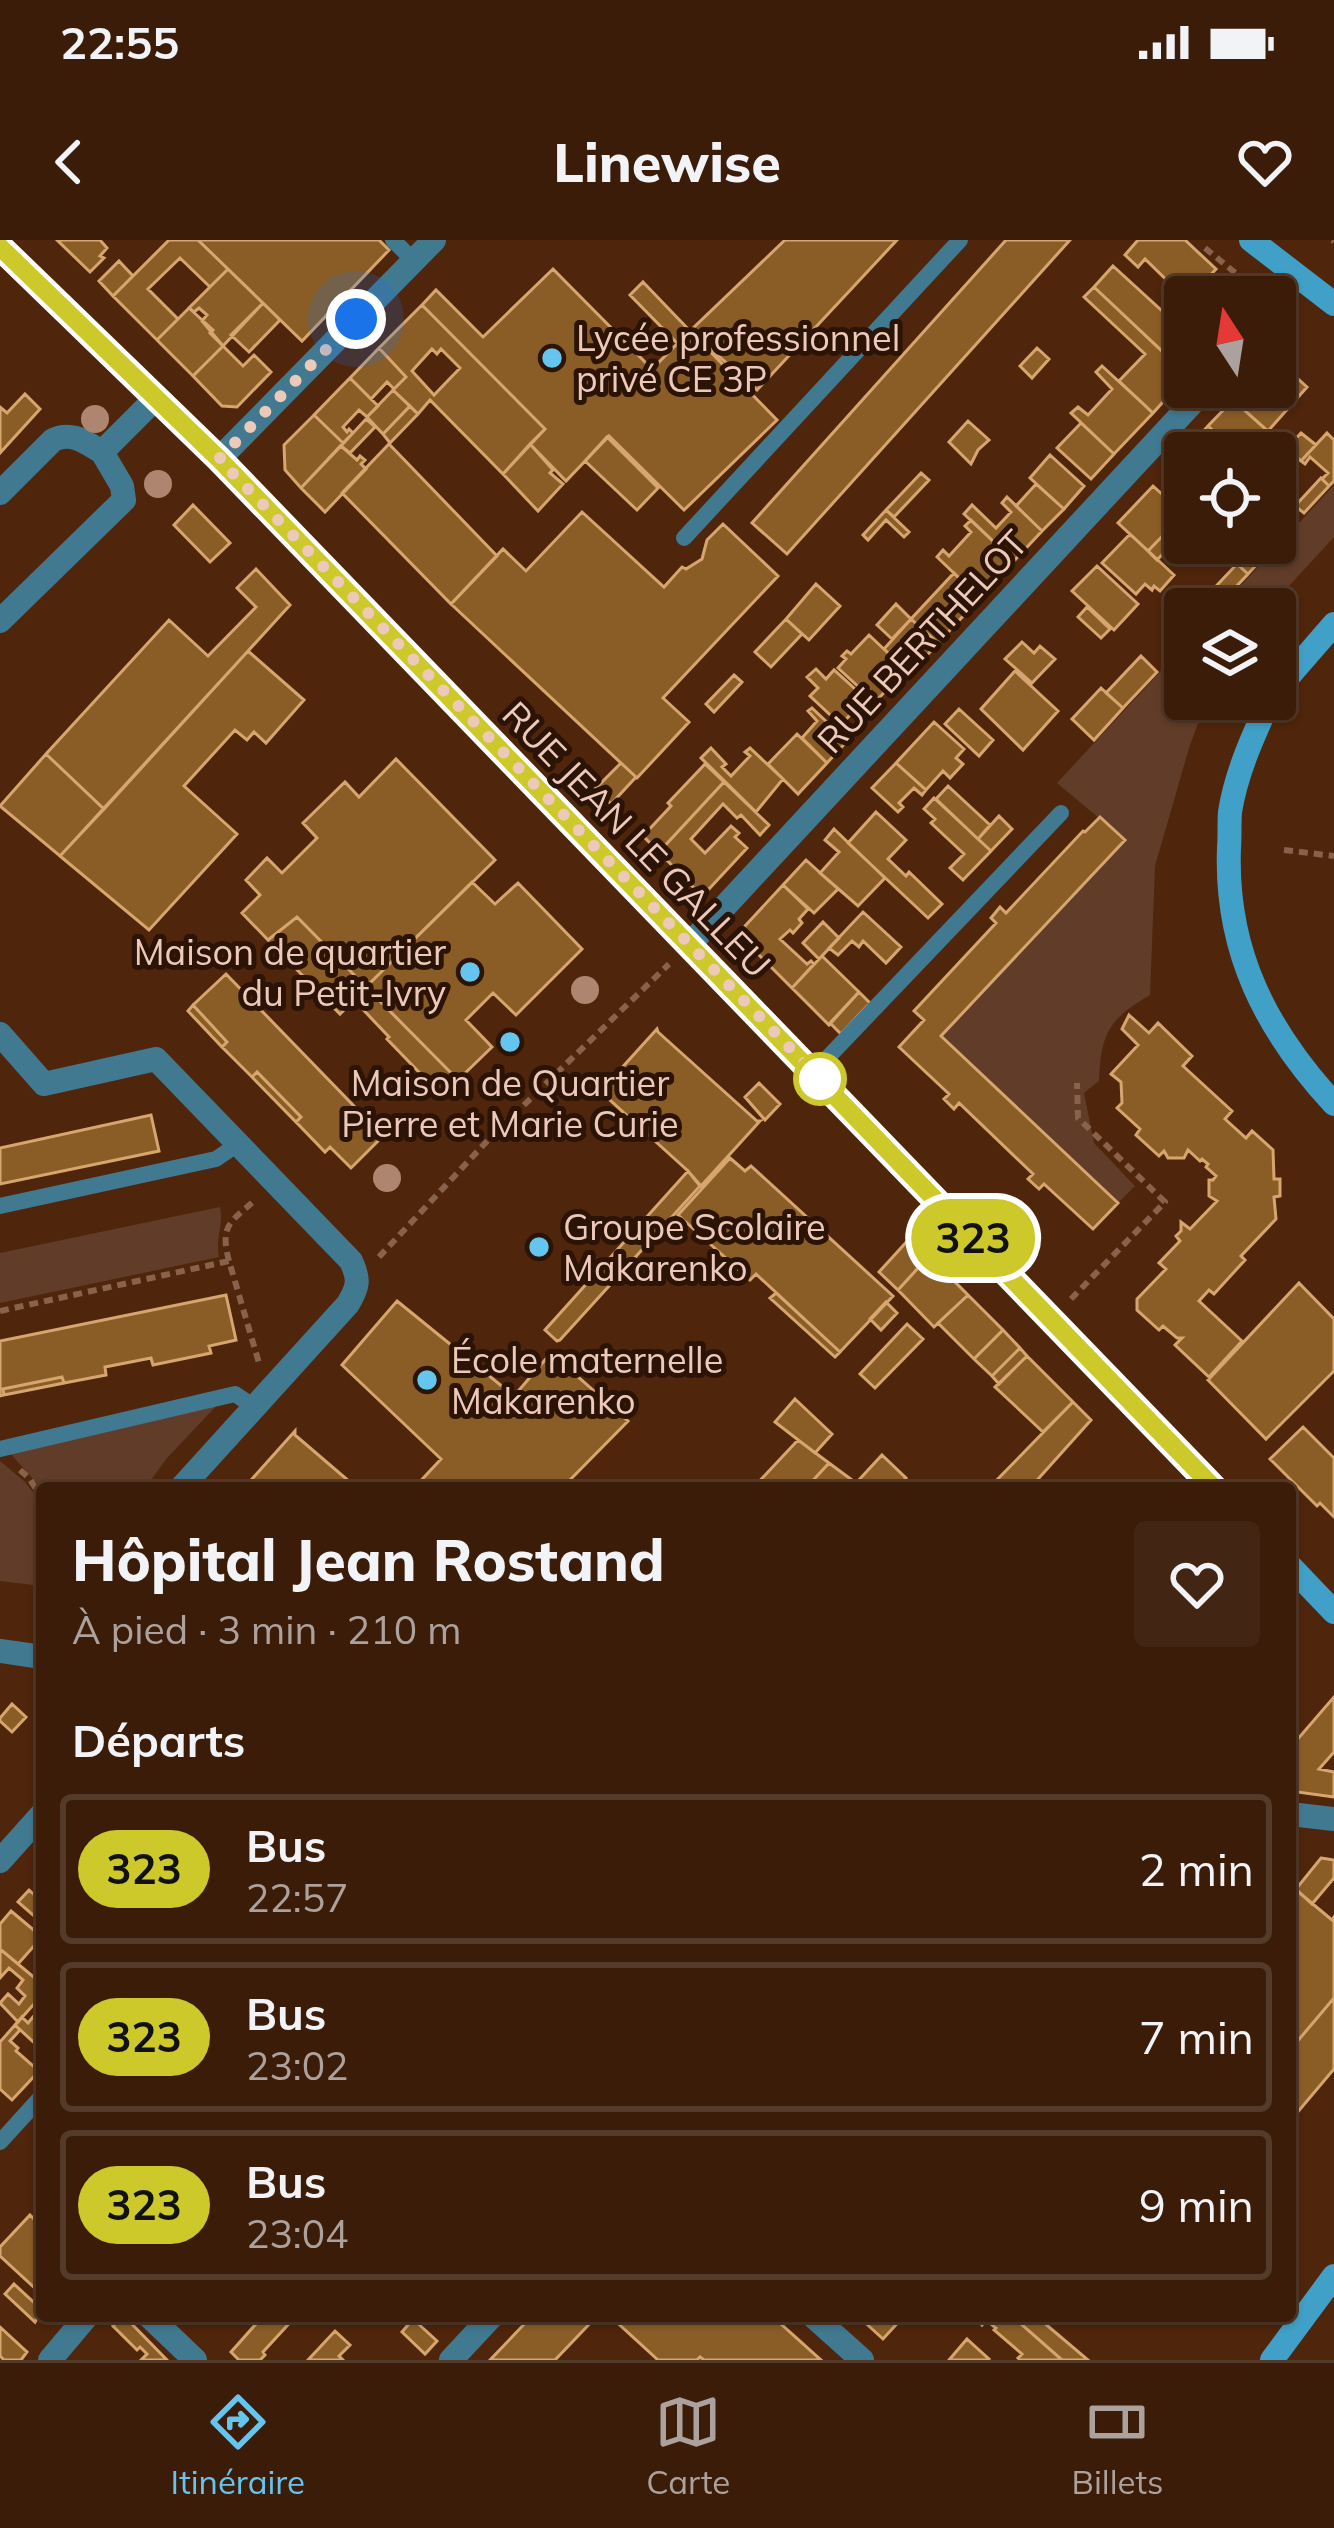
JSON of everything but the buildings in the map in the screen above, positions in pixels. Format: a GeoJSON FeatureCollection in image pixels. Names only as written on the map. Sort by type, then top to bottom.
{"type":"FeatureCollection","features":[{"type":"Feature","properties":{"kind":"main road"},"geometry":{"type":"LineString","coordinates":[[1251,240],[1334,304]]}},
{"type":"Feature","properties":{"kind":"main road","name":"RUE JEAN LE GALLEU"},"geometry":{"type":"LineString","coordinates":[[0,247],[219,459],[1208,1482]]}},
{"type":"Feature","properties":{"kind":"main road"},"geometry":{"type":"LineString","coordinates":[[1296,668],[1334,624]]}},
{"type":"Feature","properties":{"kind":"main road"},"geometry":{"type":"LineString","coordinates":[[1261,720],[1231,811],[1232,917],[1249,981],[1274,1028],[1334,1104]]}},
{"type":"Feature","properties":{"kind":"main road"},"geometry":{"type":"LineString","coordinates":[[1296,1572],[1334,1612]]}},
{"type":"Feature","properties":{"kind":"main road"},"geometry":{"type":"LineString","coordinates":[[1272,2360],[1334,2276]]}},
{"type":"Feature","properties":{"kind":"street"},"geometry":{"type":"LineString","coordinates":[[219,459],[434,240]]}},
{"type":"Feature","properties":{"kind":"street"},"geometry":{"type":"LineString","coordinates":[[102,452],[155,399]]}},
{"type":"Feature","properties":{"kind":"street","name":"RUE BERTHELOT"},"geometry":{"type":"LineString","coordinates":[[689,945],[1188,408]]}},
{"type":"Feature","properties":{"kind":"street"},"geometry":{"type":"LineString","coordinates":[[0,494],[53,440],[73,436],[102,452],[122,486],[124,500],[0,621]]}},
{"type":"Feature","properties":{"kind":"street"},"geometry":{"type":"LineString","coordinates":[[0,1034],[44,1084],[156,1059],[351,1261],[358,1276],[358,1287],[348,1304],[186,1482]]}},
{"type":"Feature","properties":{"kind":"street"},"geometry":{"type":"LineString","coordinates":[[0,1651],[36,1656]]}},
{"type":"Feature","properties":{"kind":"street"},"geometry":{"type":"LineString","coordinates":[[1296,1815],[1334,1819]]}},
{"type":"Feature","properties":{"kind":"street"},"geometry":{"type":"LineString","coordinates":[[0,1861],[36,1821]]}},
{"type":"Feature","properties":{"kind":"street"},"geometry":{"type":"LineString","coordinates":[[50,2360],[81,2322]]}},
{"type":"Feature","properties":{"kind":"street"},"geometry":{"type":"LineString","coordinates":[[155,2322],[195,2360]]}},
{"type":"Feature","properties":{"kind":"street"},"geometry":{"type":"LineString","coordinates":[[451,2360],[486,2322]]}},
{"type":"Feature","properties":{"kind":"street"},"geometry":{"type":"LineString","coordinates":[[820,2322],[862,2360]]}},
{"type":"Feature","properties":{"kind":"lane"},"geometry":{"type":"LineString","coordinates":[[393,240],[414,261]]}},
{"type":"Feature","properties":{"kind":"lane"},"geometry":{"type":"LineString","coordinates":[[684,538],[960,240]]}},
{"type":"Feature","properties":{"kind":"lane"},"geometry":{"type":"LineString","coordinates":[[813,1073],[1061,813]]}},
{"type":"Feature","properties":{"kind":"lane"},"geometry":{"type":"LineString","coordinates":[[0,1206],[216,1159],[238,1144]]}},
{"type":"Feature","properties":{"kind":"lane"},"geometry":{"type":"LineString","coordinates":[[0,1449],[235,1394],[260,1398]]}},
{"type":"Feature","properties":{"kind":"lane"},"geometry":{"type":"LineString","coordinates":[[0,2142],[36,2103]]}},
{"type":"Feature","properties":{"kind":"path"},"geometry":{"type":"LineString","coordinates":[[1205,248],[1239,276]]}},
{"type":"Feature","properties":{"kind":"path"},"geometry":{"type":"LineString","coordinates":[[1284,850],[1334,856]]}},
{"type":"Feature","properties":{"kind":"path"},"geometry":{"type":"LineString","coordinates":[[358,1276],[489,1139],[689,945]]}},
{"type":"Feature","properties":{"kind":"path"},"geometry":{"type":"LineString","coordinates":[[1052,1319],[1165,1202],[1078,1118],[1077,1084]]}},
{"type":"Feature","properties":{"kind":"path"},"geometry":{"type":"LineString","coordinates":[[260,1398],[223,1240],[231,1222],[274,1182]]}},
{"type":"Feature","properties":{"kind":"path"},"geometry":{"type":"LineString","coordinates":[[0,1311],[229,1262]]}},
{"type":"Feature","properties":{"kind":"path"},"geometry":{"type":"LineString","coordinates":[[15,1464],[36,1489]]}},
{"type":"Feature","properties":{"kind":"shaded area"},"geometry":{"type":"Polygon","coordinates":[[[1334,485],[1334,537],[1287,588],[1238,588],[1261,564],[1296,564],[1296,526],[1334,485]]]}},
{"type":"Feature","properties":{"kind":"shaded area"},"geometry":{"type":"Polygon","coordinates":[[[1164,668],[1164,720],[1199,720],[1155,866],[1150,995],[1116,1020],[1105,1039],[1099,1081],[1084,1093],[1094,1143],[1135,1186],[1118,1203],[941,1036],[1125,840],[1057,783],[1164,668]]]}},
{"type":"Feature","properties":{"kind":"shaded area"},"geometry":{"type":"Polygon","coordinates":[[[220,1207],[219,1257],[0,1303],[0,1253],[220,1207]]]}},
{"type":"Feature","properties":{"kind":"shaded area"},"geometry":{"type":"Polygon","coordinates":[[[220,1402],[149,1482],[36,1482],[8,1451],[220,1402]]]}},
{"type":"Feature","properties":{"kind":"shaded area"},"geometry":{"type":"Polygon","coordinates":[[[0,1461],[36,1496],[36,1585],[0,1581],[0,1461]]]}},
{"type":"Feature","properties":{"kind":"bus line","name":"323"},"geometry":{"type":"LineString","coordinates":[[0,247],[219,459],[1208,1482]]}},
{"type":"Feature","properties":{"kind":"place","name":"Lycée professionnel privé CE 3P"},"geometry":{"type":"Point","coordinates":[552,358]}},
{"type":"Feature","properties":{"kind":"place","name":"Maison de quartier du Petit-Ivry"},"geometry":{"type":"Point","coordinates":[470,972]}},
{"type":"Feature","properties":{"kind":"place","name":"Maison de Quartier Pierre et Marie Curie"},"geometry":{"type":"Point","coordinates":[510,1042]}},
{"type":"Feature","properties":{"kind":"place","name":"Groupe Scolaire Makarenko"},"geometry":{"type":"Point","coordinates":[539,1247]}},
{"type":"Feature","properties":{"kind":"place","name":"École maternelle Makarenko"},"geometry":{"type":"Point","coordinates":[427,1380]}},
{"type":"Feature","properties":{"kind":"route"},"geometry":{"type":"LineString","coordinates":[[356,319],[219,459],[820,1079]]}}]}
